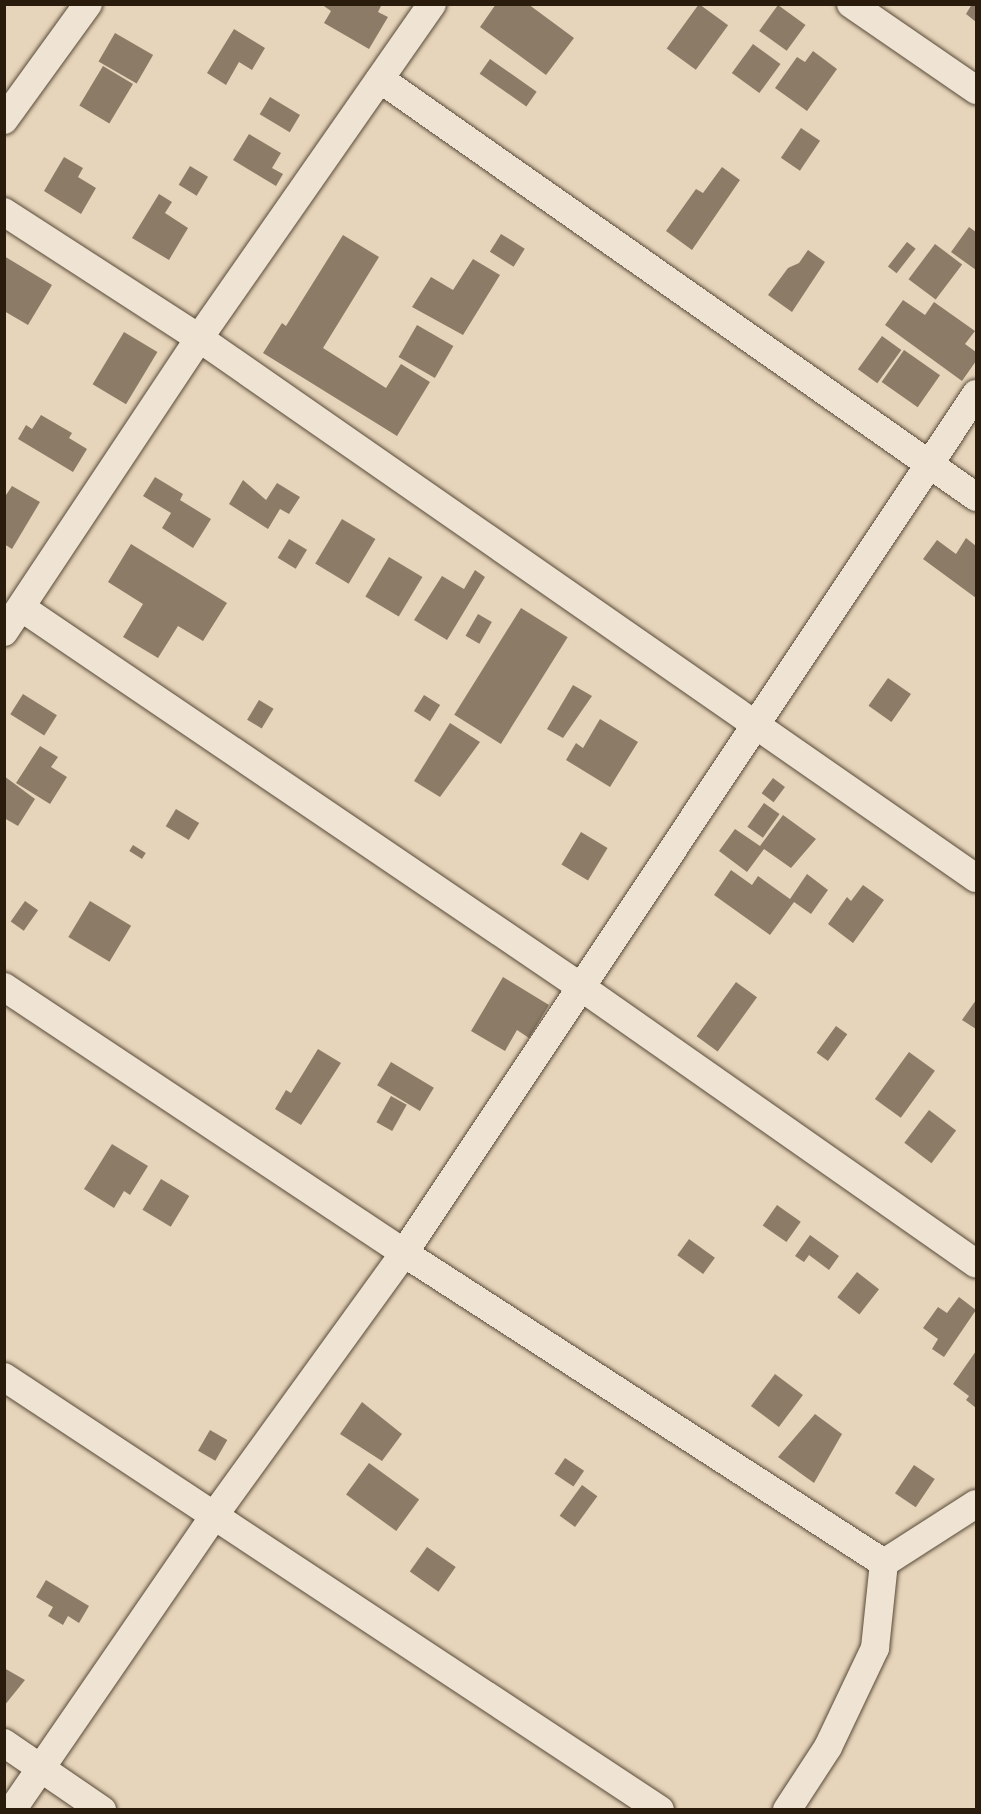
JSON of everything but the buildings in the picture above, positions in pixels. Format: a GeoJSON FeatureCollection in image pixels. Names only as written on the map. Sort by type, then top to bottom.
{"type":"FeatureCollection","features":[{"type":"Feature","properties":{"kind":"street"},"geometry":{"type":"LineString","coordinates":[[4,120],[88,4]]}},
{"type":"Feature","properties":{"kind":"street"},"geometry":{"type":"LineString","coordinates":[[4,632],[199,338],[432,4]]}},
{"type":"Feature","properties":{"kind":"street"},"geometry":{"type":"LineString","coordinates":[[851,4],[976,90]]}},
{"type":"Feature","properties":{"kind":"street"},"geometry":{"type":"LineString","coordinates":[[380,79],[976,497]]}},
{"type":"Feature","properties":{"kind":"street"},"geometry":{"type":"LineString","coordinates":[[4,212],[199,338],[976,878]]}},
{"type":"Feature","properties":{"kind":"street"},"geometry":{"type":"LineString","coordinates":[[12,1809],[213,1517],[404,1253],[757,727],[976,394]]}},
{"type":"Feature","properties":{"kind":"street"},"geometry":{"type":"LineString","coordinates":[[22,608],[581,987],[976,1264]]}},
{"type":"Feature","properties":{"kind":"street"},"geometry":{"type":"LineString","coordinates":[[4,987],[404,1253],[884,1563]]}},
{"type":"Feature","properties":{"kind":"street"},"geometry":{"type":"LineString","coordinates":[[4,1377],[213,1517],[660,1809]]}},
{"type":"Feature","properties":{"kind":"street"},"geometry":{"type":"LineString","coordinates":[[884,1563],[976,1504]]}},
{"type":"Feature","properties":{"kind":"street"},"geometry":{"type":"LineString","coordinates":[[787,1809],[828,1747],[875,1647],[884,1563]]}},
{"type":"Feature","properties":{"kind":"street"},"geometry":{"type":"LineString","coordinates":[[4,1743],[102,1809]]}}]}
